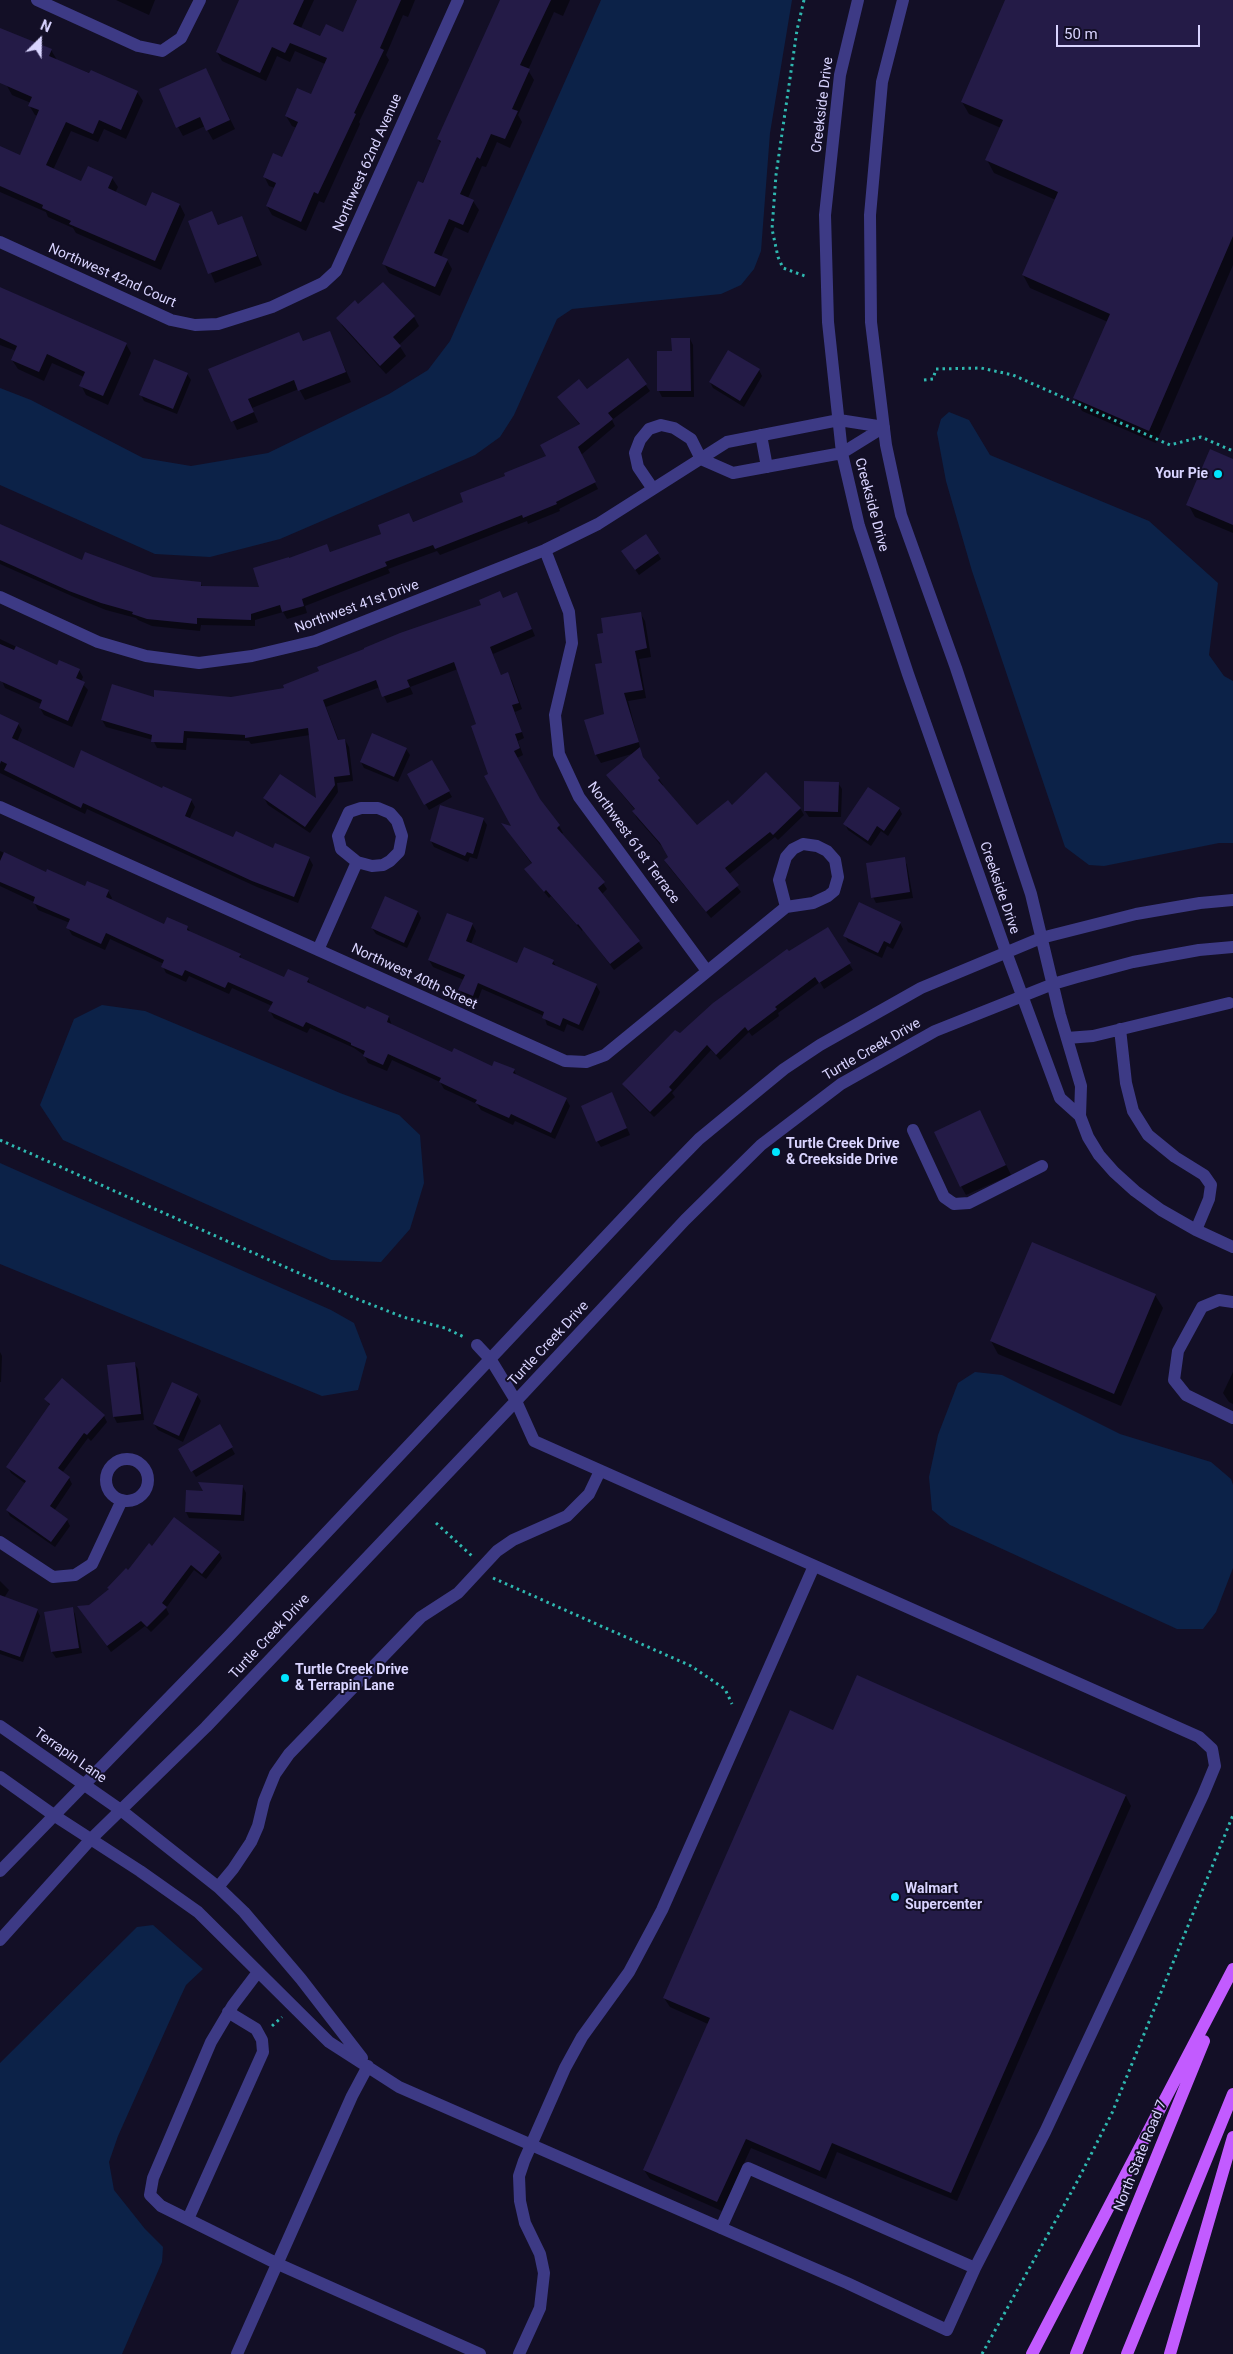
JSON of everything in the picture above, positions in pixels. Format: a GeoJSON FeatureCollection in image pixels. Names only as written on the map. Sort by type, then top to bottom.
{"type":"FeatureCollection","features":[{"type":"Feature","properties":{"kind":"main road"},"geometry":{"type":"LineString","coordinates":[[1032,2354],[1233,1969]]}},
{"type":"Feature","properties":{"kind":"main road","name":"North State Road 7"},"geometry":{"type":"LineString","coordinates":[[1076,2354],[1233,1969]]}},
{"type":"Feature","properties":{"kind":"main road"},"geometry":{"type":"LineString","coordinates":[[1127,2354],[1233,2094]]}},
{"type":"Feature","properties":{"kind":"main road"},"geometry":{"type":"LineString","coordinates":[[1170,2354],[1233,2137]]}},
{"type":"Feature","properties":{"kind":"street"},"geometry":{"type":"LineString","coordinates":[[37,0],[138,46],[162,51],[181,38],[200,0]]}},
{"type":"Feature","properties":{"kind":"street","name":"Northwest 62nd Avenue"},"geometry":{"type":"LineString","coordinates":[[272,307],[322,283],[336,270],[458,0]]}},
{"type":"Feature","properties":{"kind":"street","name":"Creekside Drive"},"geometry":{"type":"LineString","coordinates":[[858,0],[840,75],[826,215],[828,322],[842,453],[859,526],[908,674],[1006,952],[1060,1098],[1080,1116]]}},
{"type":"Feature","properties":{"kind":"street","name":"Creekside Drive"},"geometry":{"type":"LineString","coordinates":[[903,0],[882,82],[870,215],[871,322],[884,427],[901,515],[962,687],[1031,894],[1052,984],[1081,1086],[1080,1116]]}},
{"type":"Feature","properties":{"kind":"street","name":"Northwest 42nd Court"},"geometry":{"type":"LineString","coordinates":[[0,242],[171,320],[196,325],[218,324],[272,307]]}},
{"type":"Feature","properties":{"kind":"street","name":"Northwest 41st Drive"},"geometry":{"type":"LineString","coordinates":[[0,597],[98,642],[146,656],[199,663],[252,656],[315,641],[545,550],[598,524],[727,442],[839,420],[884,427]]}},
{"type":"Feature","properties":{"kind":"street"},"geometry":{"type":"LineString","coordinates":[[653,490],[638,467],[635,453],[640,440],[648,429],[662,425],[674,428],[691,439],[702,459],[733,473],[842,453],[884,427]]}},
{"type":"Feature","properties":{"kind":"street"},"geometry":{"type":"LineString","coordinates":[[762,435],[767,467]]}},
{"type":"Feature","properties":{"kind":"street","name":"Northwest 61st Terrace"},"geometry":{"type":"LineString","coordinates":[[545,550],[569,612],[572,643],[554,715],[559,754],[578,797],[707,971]]}},
{"type":"Feature","properties":{"kind":"street","name":"Northwest 40th Street"},"geometry":{"type":"LineString","coordinates":[[0,807],[565,1061],[586,1062],[605,1055],[786,907]]}},
{"type":"Feature","properties":{"kind":"street"},"geometry":{"type":"LineString","coordinates":[[362,808],[378,808],[390,813],[397,821],[402,836],[399,852],[390,861],[382,864],[372,866],[357,862],[341,850],[338,836],[349,812],[362,808]]}},
{"type":"Feature","properties":{"kind":"street"},"geometry":{"type":"LineString","coordinates":[[803,844],[817,846],[827,851],[835,860],[838,877],[834,890],[828,896],[813,903],[786,907],[779,880],[786,857],[792,849],[803,844]]}},
{"type":"Feature","properties":{"kind":"street"},"geometry":{"type":"LineString","coordinates":[[318,950],[357,862]]}},
{"type":"Feature","properties":{"kind":"street"},"geometry":{"type":"LineString","coordinates":[[0,1871],[55,1816],[491,1360],[699,1139],[777,1075],[820,1045],[921,988],[1041,938],[1136,914],[1200,903],[1233,900]]}},
{"type":"Feature","properties":{"kind":"street","name":"Turtle Creek Drive"},"geometry":{"type":"LineString","coordinates":[[0,1940],[91,1839],[122,1811],[206,1727],[685,1220],[761,1146],[841,1084],[935,1031],[1052,984],[1133,962],[1198,950],[1233,947]]}},
{"type":"Feature","properties":{"kind":"street"},"geometry":{"type":"LineString","coordinates":[[1067,1038],[1093,1036],[1229,1003]]}},
{"type":"Feature","properties":{"kind":"street"},"geometry":{"type":"LineString","coordinates":[[1120,1029],[1126,1084],[1133,1111],[1148,1135],[1175,1157],[1204,1175],[1211,1184],[1209,1199],[1196,1230]]}},
{"type":"Feature","properties":{"kind":"street"},"geometry":{"type":"LineString","coordinates":[[1080,1116],[1088,1137],[1114,1172],[1161,1210],[1196,1230],[1233,1247]]}},
{"type":"Feature","properties":{"kind":"street"},"geometry":{"type":"LineString","coordinates":[[913,1130],[944,1197],[954,1204],[968,1203],[1042,1166]]}},
{"type":"Feature","properties":{"kind":"street"},"geometry":{"type":"LineString","coordinates":[[1233,1302],[1219,1300],[1202,1307],[1178,1351],[1174,1380],[1186,1395],[1233,1418]]}},
{"type":"Feature","properties":{"kind":"street"},"geometry":{"type":"LineString","coordinates":[[0,1777],[198,1912],[329,2042],[399,2087],[721,2228],[947,2330],[975,2268],[1045,2132],[1203,1795],[1215,1766],[1212,1749],[1199,1737],[534,1441],[516,1401],[491,1360],[477,1345]]}},
{"type":"Feature","properties":{"kind":"street"},"geometry":{"type":"LineString","coordinates":[[218,1886],[234,1869],[251,1842],[268,1792],[276,1774],[289,1754],[421,1617],[458,1593],[497,1551],[513,1540],[567,1516],[589,1494],[600,1471]]}},
{"type":"Feature","properties":{"kind":"street"},"geometry":{"type":"LineString","coordinates":[[0,1542],[53,1577],[75,1575],[92,1564],[122,1500]]}},
{"type":"Feature","properties":{"kind":"street"},"geometry":{"type":"LineString","coordinates":[[519,2354],[540,2308],[544,2273],[540,2254],[525,2223],[520,2201],[519,2176],[565,2068],[582,2037],[629,1972],[662,1910],[814,1566]]}},
{"type":"Feature","properties":{"kind":"street","name":"Terrapin Lane"},"geometry":{"type":"LineString","coordinates":[[0,1726],[122,1811],[218,1886],[244,1912],[301,1979],[368,2066]]}},
{"type":"Feature","properties":{"kind":"street"},"geometry":{"type":"LineString","coordinates":[[258,1972],[228,2012],[211,2042],[153,2178],[150,2195],[161,2206],[278,2264],[480,2354]]}},
{"type":"Feature","properties":{"kind":"street"},"geometry":{"type":"LineString","coordinates":[[188,2219],[264,2052],[262,2040],[256,2029],[228,2012]]}},
{"type":"Feature","properties":{"kind":"street"},"geometry":{"type":"LineString","coordinates":[[237,2354],[352,2096],[368,2066]]}},
{"type":"Feature","properties":{"kind":"street"},"geometry":{"type":"LineString","coordinates":[[721,2228],[748,2168],[975,2268]]}},
{"type":"Feature","properties":{"kind":"path"},"geometry":{"type":"LineString","coordinates":[[804,0],[797,30],[776,175],[772,229],[782,268],[805,276]]}},
{"type":"Feature","properties":{"kind":"path"},"geometry":{"type":"LineString","coordinates":[[924,380],[933,379],[936,369],[981,368],[1013,375],[1170,445],[1201,437],[1233,451]]}},
{"type":"Feature","properties":{"kind":"path"},"geometry":{"type":"LineString","coordinates":[[0,1140],[357,1299],[403,1317],[445,1328],[477,1345]]}},
{"type":"Feature","properties":{"kind":"path"},"geometry":{"type":"LineString","coordinates":[[436,1523],[473,1557]]}},
{"type":"Feature","properties":{"kind":"path"},"geometry":{"type":"LineString","coordinates":[[489,1574],[493,1578],[691,1666],[725,1689],[732,1704]]}},
{"type":"Feature","properties":{"kind":"path"},"geometry":{"type":"LineString","coordinates":[[982,2354],[1078,2180],[1112,2113],[1233,1815]]}},
{"type":"Feature","properties":{"kind":"path"},"geometry":{"type":"LineString","coordinates":[[271,2027],[284,2015]]}},
{"type":"Feature","properties":{"kind":"water"},"geometry":{"type":"Polygon","coordinates":[[[601,0],[792,0],[770,133],[761,251],[754,269],[741,285],[721,294],[572,309],[557,319],[514,415],[500,437],[475,455],[280,539],[210,557],[155,554],[0,485],[0,388],[31,400],[143,458],[191,466],[268,453],[389,394],[428,370],[450,341],[601,0]]]}},
{"type":"Feature","properties":{"kind":"water"},"geometry":{"type":"Polygon","coordinates":[[[949,412],[969,420],[990,455],[1149,521],[1218,583],[1209,655],[1224,676],[1233,681],[1233,843],[1219,843],[1104,866],[1089,865],[1065,847],[972,571],[946,481],[937,433],[941,419],[949,412]]]}},
{"type":"Feature","properties":{"kind":"water"},"geometry":{"type":"Polygon","coordinates":[[[102,1005],[145,1011],[340,1093],[399,1115],[420,1135],[424,1183],[410,1229],[381,1262],[331,1260],[63,1140],[40,1105],[74,1019],[102,1005]]]}},
{"type":"Feature","properties":{"kind":"water"},"geometry":{"type":"Polygon","coordinates":[[[0,1163],[331,1310],[354,1323],[367,1357],[358,1390],[322,1396],[0,1264],[0,1163]]]}},
{"type":"Feature","properties":{"kind":"water"},"geometry":{"type":"Polygon","coordinates":[[[975,1372],[1002,1375],[1120,1434],[1211,1462],[1231,1479],[1233,1485],[1233,1568],[1216,1612],[1203,1629],[1177,1629],[950,1525],[932,1510],[929,1477],[938,1435],[958,1383],[975,1372]]]}},
{"type":"Feature","properties":{"kind":"water"},"geometry":{"type":"Polygon","coordinates":[[[153,1925],[203,1969],[186,1985],[118,2136],[109,2162],[114,2190],[145,2229],[163,2247],[162,2262],[122,2354],[0,2354],[0,2063],[137,1927],[153,1925]]]}},
{"type":"Feature","properties":{"kind":"building"},"geometry":{"type":"Polygon","coordinates":[[[239,0],[304,0],[293,24],[320,36],[326,24],[343,32],[357,0],[401,0],[380,48],[384,50],[354,113],[356,114],[318,194],[314,192],[301,222],[266,206],[276,183],[263,177],[273,153],[282,157],[298,122],[285,116],[297,88],[311,94],[327,58],[290,43],[285,53],[272,47],[260,73],[216,52],[239,0]]]}},
{"type":"Feature","properties":{"kind":"building"},"geometry":{"type":"Polygon","coordinates":[[[500,0],[551,0],[520,65],[530,69],[512,109],[518,111],[505,139],[491,134],[480,159],[477,157],[460,194],[474,200],[463,225],[449,219],[434,253],[448,259],[435,287],[382,264],[418,181],[423,183],[441,141],[437,139],[500,0]]]}},
{"type":"Feature","properties":{"kind":"building"},"geometry":{"type":"Polygon","coordinates":[[[1005,0],[1233,0],[1233,236],[1149,431],[1073,398],[1110,314],[1022,275],[1058,192],[985,160],[1003,120],[961,102],[1005,0]]]}},
{"type":"Feature","properties":{"kind":"building"},"geometry":{"type":"Polygon","coordinates":[[[0,28],[52,49],[49,56],[89,73],[91,70],[138,91],[121,130],[99,120],[93,134],[66,122],[46,165],[81,181],[88,166],[113,177],[108,188],[146,206],[152,192],[180,204],[155,261],[69,224],[71,221],[42,208],[43,205],[0,186],[0,146],[20,155],[39,110],[28,106],[32,97],[0,83],[0,28]]]}},
{"type":"Feature","properties":{"kind":"building"},"geometry":{"type":"Polygon","coordinates":[[[206,68],[230,120],[206,131],[200,117],[176,128],[159,89],[206,68]]]}},
{"type":"Feature","properties":{"kind":"building"},"geometry":{"type":"Polygon","coordinates":[[[212,211],[218,225],[242,216],[257,256],[208,274],[188,221],[212,211]]]}},
{"type":"Feature","properties":{"kind":"building"},"geometry":{"type":"Polygon","coordinates":[[[383,282],[415,316],[393,337],[401,346],[380,366],[336,318],[355,300],[358,304],[383,282]]]}},
{"type":"Feature","properties":{"kind":"building"},"geometry":{"type":"Polygon","coordinates":[[[0,287],[127,343],[103,396],[79,386],[85,372],[47,354],[39,372],[11,360],[17,346],[0,338],[0,287]]]}},
{"type":"Feature","properties":{"kind":"building"},"geometry":{"type":"Polygon","coordinates":[[[330,331],[346,372],[298,391],[294,380],[248,399],[254,412],[231,422],[208,369],[299,332],[303,341],[330,331]]]}},
{"type":"Feature","properties":{"kind":"building"},"geometry":{"type":"Polygon","coordinates":[[[671,338],[690,338],[691,391],[657,391],[657,351],[672,351],[671,338]]]}},
{"type":"Feature","properties":{"kind":"building"},"geometry":{"type":"Polygon","coordinates":[[[728,350],[760,369],[740,401],[709,382],[728,350]]]}},
{"type":"Feature","properties":{"kind":"building"},"geometry":{"type":"Polygon","coordinates":[[[628,358],[647,384],[608,413],[613,419],[578,447],[596,482],[556,502],[557,504],[523,518],[522,515],[435,549],[433,545],[385,562],[387,566],[302,599],[304,606],[282,612],[280,605],[251,614],[251,620],[197,618],[197,624],[147,619],[132,614],[133,612],[69,591],[0,560],[0,524],[82,560],[85,552],[153,577],[201,582],[201,586],[259,587],[253,568],[289,558],[327,544],[330,552],[381,534],[378,525],[409,513],[413,522],[463,502],[460,493],[505,476],[504,473],[546,456],[540,445],[580,424],[557,397],[579,379],[587,389],[628,358]]]}},
{"type":"Feature","properties":{"kind":"building"},"geometry":{"type":"Polygon","coordinates":[[[154,359],[188,373],[173,409],[139,395],[154,359]]]}},
{"type":"Feature","properties":{"kind":"building"},"geometry":{"type":"Polygon","coordinates":[[[1210,449],[1233,459],[1233,525],[1186,505],[1210,449]]]}},
{"type":"Feature","properties":{"kind":"building"},"geometry":{"type":"Polygon","coordinates":[[[646,534],[659,553],[635,570],[621,551],[646,534]]]}},
{"type":"Feature","properties":{"kind":"building"},"geometry":{"type":"Polygon","coordinates":[[[500,591],[503,598],[517,592],[532,629],[490,647],[501,675],[508,672],[519,703],[512,705],[522,732],[515,734],[520,748],[514,751],[540,799],[560,825],[557,828],[605,882],[598,888],[640,941],[610,964],[578,924],[546,890],[544,892],[524,869],[532,863],[501,823],[511,826],[484,776],[488,774],[471,726],[476,724],[454,662],[407,680],[410,687],[382,697],[376,680],[323,700],[338,740],[345,739],[350,775],[334,777],[335,785],[305,827],[263,798],[280,774],[316,798],[308,728],[245,738],[245,735],[184,731],[183,743],[151,742],[152,735],[101,720],[112,684],[154,697],[154,690],[231,697],[284,688],[283,685],[319,671],[317,667],[400,633],[481,605],[479,600],[500,591]]]}},
{"type":"Feature","properties":{"kind":"building"},"geometry":{"type":"Polygon","coordinates":[[[641,612],[647,648],[635,651],[643,690],[624,693],[639,742],[595,755],[584,720],[604,714],[595,664],[602,663],[597,634],[603,633],[601,618],[641,612]]]}},
{"type":"Feature","properties":{"kind":"building"},"geometry":{"type":"Polygon","coordinates":[[[0,644],[14,650],[16,646],[57,665],[59,660],[80,669],[76,678],[85,682],[68,721],[39,708],[42,700],[0,681],[0,644]]]}},
{"type":"Feature","properties":{"kind":"building"},"geometry":{"type":"Polygon","coordinates":[[[0,714],[19,723],[12,738],[74,768],[81,750],[162,788],[163,786],[192,799],[185,816],[233,837],[236,831],[273,848],[275,843],[310,857],[294,897],[252,881],[83,803],[81,808],[4,770],[7,764],[1,761],[0,764],[0,714]]]}},
{"type":"Feature","properties":{"kind":"building"},"geometry":{"type":"Polygon","coordinates":[[[372,733],[407,748],[394,777],[360,762],[372,733]]]}},
{"type":"Feature","properties":{"kind":"building"},"geometry":{"type":"Polygon","coordinates":[[[640,747],[643,757],[660,778],[658,780],[697,825],[728,800],[732,805],[766,772],[801,808],[773,835],[770,832],[725,868],[739,885],[706,912],[664,860],[668,857],[660,843],[632,811],[635,809],[606,775],[640,747]]]}},
{"type":"Feature","properties":{"kind":"building"},"geometry":{"type":"Polygon","coordinates":[[[432,760],[450,791],[424,805],[407,774],[432,760]]]}},
{"type":"Feature","properties":{"kind":"building"},"geometry":{"type":"Polygon","coordinates":[[[804,781],[839,782],[838,812],[804,811],[804,781]]]}},
{"type":"Feature","properties":{"kind":"building"},"geometry":{"type":"Polygon","coordinates":[[[868,787],[900,808],[884,831],[877,826],[868,841],[843,824],[868,787]]]}},
{"type":"Feature","properties":{"kind":"building"},"geometry":{"type":"Polygon","coordinates":[[[440,805],[484,818],[473,854],[467,852],[465,856],[430,841],[440,805]]]}},
{"type":"Feature","properties":{"kind":"building"},"geometry":{"type":"Polygon","coordinates":[[[4,852],[46,872],[47,869],[85,886],[87,881],[109,890],[106,897],[164,924],[167,917],[188,926],[187,930],[241,954],[239,957],[284,977],[288,969],[309,978],[307,982],[365,1009],[367,1006],[389,1016],[387,1022],[452,1052],[454,1048],[492,1066],[494,1061],[515,1069],[513,1073],[567,1098],[551,1133],[511,1114],[509,1118],[475,1103],[477,1100],[439,1082],[441,1078],[388,1054],[383,1065],[363,1056],[365,1051],[351,1045],[351,1043],[306,1022],[303,1027],[268,1011],[273,1002],[228,982],[225,988],[185,970],[182,976],[161,967],[164,960],[106,933],[101,944],[66,928],[70,919],[33,903],[35,897],[0,882],[0,861],[4,852]]]}},
{"type":"Feature","properties":{"kind":"building"},"geometry":{"type":"Polygon","coordinates":[[[905,857],[910,892],[871,898],[866,863],[905,857]]]}},
{"type":"Feature","properties":{"kind":"building"},"geometry":{"type":"Polygon","coordinates":[[[385,896],[418,911],[404,943],[371,928],[385,896]]]}},
{"type":"Feature","properties":{"kind":"building"},"geometry":{"type":"Polygon","coordinates":[[[859,902],[901,922],[890,944],[884,941],[878,953],[843,936],[859,902]]]}},
{"type":"Feature","properties":{"kind":"building"},"geometry":{"type":"Polygon","coordinates":[[[447,913],[473,923],[466,941],[517,963],[524,947],[554,960],[552,964],[597,984],[579,1025],[563,1018],[560,1026],[542,1018],[544,1012],[478,983],[473,996],[458,990],[465,975],[428,960],[447,913]]]}},
{"type":"Feature","properties":{"kind":"building"},"geometry":{"type":"Polygon","coordinates":[[[828,927],[851,963],[819,983],[815,977],[775,1007],[777,1009],[748,1031],[745,1027],[716,1055],[707,1045],[669,1087],[672,1090],[650,1112],[622,1084],[675,1030],[680,1033],[713,1003],[787,949],[789,951],[828,927]]]}},
{"type":"Feature","properties":{"kind":"building"},"geometry":{"type":"Polygon","coordinates":[[[612,1092],[627,1128],[596,1142],[581,1106],[612,1092]]]}},
{"type":"Feature","properties":{"kind":"building"},"geometry":{"type":"Polygon","coordinates":[[[980,1110],[1006,1165],[960,1187],[934,1132],[980,1110]]]}},
{"type":"Feature","properties":{"kind":"building"},"geometry":{"type":"Polygon","coordinates":[[[1032,1242],[1156,1294],[1114,1394],[990,1341],[1032,1242]]]}},
{"type":"Feature","properties":{"kind":"building"},"geometry":{"type":"Polygon","coordinates":[[[135,1362],[141,1414],[113,1417],[107,1365],[135,1362]]]}},
{"type":"Feature","properties":{"kind":"building"},"geometry":{"type":"Polygon","coordinates":[[[62,1378],[105,1415],[87,1435],[84,1433],[58,1468],[70,1477],[50,1506],[68,1519],[51,1542],[6,1510],[26,1481],[6,1467],[50,1404],[44,1399],[62,1378]]]}},
{"type":"Feature","properties":{"kind":"building"},"geometry":{"type":"Polygon","coordinates":[[[172,1382],[198,1394],[179,1436],[153,1424],[172,1382]]]}},
{"type":"Feature","properties":{"kind":"building"},"geometry":{"type":"Polygon","coordinates":[[[220,1424],[233,1447],[191,1472],[178,1449],[220,1424]]]}},
{"type":"Feature","properties":{"kind":"building"},"geometry":{"type":"Polygon","coordinates":[[[198,1482],[243,1485],[241,1515],[185,1512],[186,1490],[203,1491],[198,1482]]]}},
{"type":"Feature","properties":{"kind":"building"},"geometry":{"type":"Polygon","coordinates":[[[174,1517],[220,1552],[202,1574],[191,1565],[162,1603],[167,1607],[147,1627],[141,1621],[107,1646],[77,1606],[89,1605],[109,1589],[107,1588],[126,1568],[128,1570],[149,1543],[152,1546],[174,1517]]]}},
{"type":"Feature","properties":{"kind":"building"},"geometry":{"type":"Polygon","coordinates":[[[0,1595],[38,1609],[20,1657],[0,1650],[0,1595]]]}},
{"type":"Feature","properties":{"kind":"building"},"geometry":{"type":"Polygon","coordinates":[[[73,1607],[79,1648],[51,1652],[44,1612],[73,1607]]]}},
{"type":"Feature","properties":{"kind":"building","name":"Walmart Supercenter"},"geometry":{"type":"Polygon","coordinates":[[[857,1675],[1126,1795],[951,2193],[832,2143],[820,2171],[746,2139],[717,2202],[643,2170],[710,2018],[663,1998],[790,1710],[833,1730],[857,1675]]]}},
{"type":"Feature","properties":{"kind":"place","name":"Your Pie"},"geometry":{"type":"Point","coordinates":[1218,474]}},
{"type":"Feature","properties":{"kind":"place","name":"Turtle Creek Drive & Creekside Drive"},"geometry":{"type":"Point","coordinates":[776,1152]}},
{"type":"Feature","properties":{"kind":"place","name":"Turtle Creek Drive & Terrapin Lane"},"geometry":{"type":"Point","coordinates":[285,1678]}},
{"type":"Feature","properties":{"kind":"place","name":"Walmart Supercenter"},"geometry":{"type":"Point","coordinates":[895,1897]}}]}
